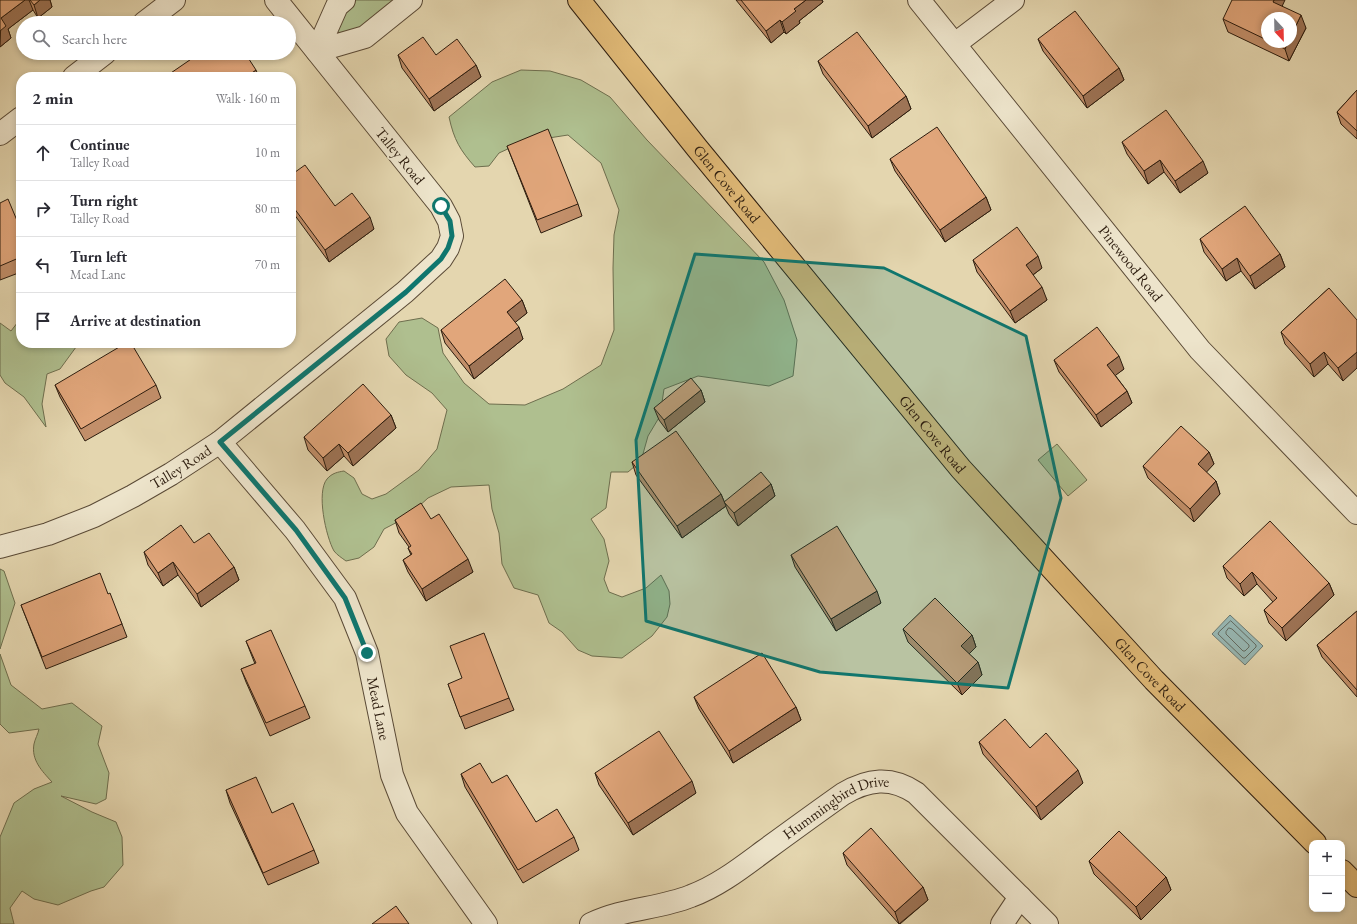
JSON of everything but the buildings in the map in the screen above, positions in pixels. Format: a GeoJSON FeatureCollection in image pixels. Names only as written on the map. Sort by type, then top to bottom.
{"type":"FeatureCollection","features":[{"type":"Feature","properties":{"kind":"main road","name":"Glen Cove Road"},"geometry":{"type":"LineString","coordinates":[[579,0],[697,148],[961,469],[1154,680],[1312,840]]}},
{"type":"Feature","properties":{"kind":"main road"},"geometry":{"type":"LineString","coordinates":[[1345,874],[1357,886]]}},
{"type":"Feature","properties":{"kind":"street"},"geometry":{"type":"LineString","coordinates":[[153,16],[174,0]]}},
{"type":"Feature","properties":{"kind":"street","name":"Talley Road"},"geometry":{"type":"LineString","coordinates":[[276,0],[289,16]]}},
{"type":"Feature","properties":{"kind":"street"},"geometry":{"type":"LineString","coordinates":[[318,51],[337,6],[344,0]]}},
{"type":"Feature","properties":{"kind":"street"},"geometry":{"type":"LineString","coordinates":[[318,51],[365,38],[411,0]]}},
{"type":"Feature","properties":{"kind":"street","name":"Pinewood Road"},"geometry":{"type":"LineString","coordinates":[[919,0],[1200,350],[1357,513]]}},
{"type":"Feature","properties":{"kind":"street"},"geometry":{"type":"LineString","coordinates":[[955,44],[1013,0]]}},
{"type":"Feature","properties":{"kind":"street","name":"Talley Road"},"geometry":{"type":"LineString","coordinates":[[0,547],[48,534],[94,516],[165,478],[220,442],[406,292],[441,259],[448,248],[452,236],[450,221],[441,206],[296,24]]}},
{"type":"Feature","properties":{"kind":"street"},"geometry":{"type":"LineString","coordinates":[[80,72],[96,60]]}},
{"type":"Feature","properties":{"kind":"street"},"geometry":{"type":"LineString","coordinates":[[0,134],[16,122]]}},
{"type":"Feature","properties":{"kind":"street","name":"Mead Lane"},"geometry":{"type":"LineString","coordinates":[[220,442],[296,530],[345,598],[367,653],[392,775],[407,813],[486,924]]}},
{"type":"Feature","properties":{"kind":"street","name":"Hummingbird Drive"},"geometry":{"type":"LineString","coordinates":[[592,924],[617,914],[690,897],[703,891],[733,874],[843,794],[856,786],[871,782],[896,784],[907,787],[916,793],[1047,924]]}},
{"type":"Feature","properties":{"kind":"street"},"geometry":{"type":"LineString","coordinates":[[1002,924],[1020,897]]}},
{"type":"Feature","properties":{"kind":"highlighted area"},"geometry":{"type":"Polygon","coordinates":[[[695,254],[884,268],[1026,336],[1061,498],[1008,688],[820,672],[646,621],[636,440],[695,254]]]}},
{"type":"Feature","properties":{"kind":"green space"},"geometry":{"type":"Polygon","coordinates":[[[344,0],[411,0],[317,51],[344,0]]]}},
{"type":"Feature","properties":{"kind":"green space"},"geometry":{"type":"Polygon","coordinates":[[[521,70],[550,71],[581,80],[610,97],[647,140],[764,262],[784,300],[797,340],[793,376],[769,386],[698,376],[664,389],[660,416],[648,436],[641,461],[628,472],[611,472],[606,508],[591,519],[604,539],[609,561],[604,579],[609,592],[622,597],[646,588],[661,575],[669,591],[670,604],[667,617],[652,636],[622,658],[592,656],[578,650],[562,632],[549,623],[538,595],[514,588],[502,564],[499,533],[492,509],[489,485],[451,487],[428,498],[407,517],[384,529],[374,547],[359,558],[346,561],[334,551],[328,536],[323,515],[322,494],[324,485],[327,479],[333,474],[344,471],[354,478],[362,494],[372,499],[386,494],[419,470],[437,449],[447,410],[432,393],[406,375],[389,356],[386,339],[399,322],[422,318],[438,328],[443,353],[464,383],[489,404],[525,405],[563,389],[601,365],[614,330],[614,235],[619,210],[601,163],[568,135],[523,142],[499,153],[489,166],[475,167],[458,144],[451,125],[449,117],[492,82],[521,70]]]}},
{"type":"Feature","properties":{"kind":"green space"},"geometry":{"type":"Polygon","coordinates":[[[0,323],[11,331],[16,324],[16,348],[75,348],[60,369],[47,374],[42,404],[46,427],[24,397],[5,383],[0,375],[0,323]]]}},
{"type":"Feature","properties":{"kind":"green space"},"geometry":{"type":"Polygon","coordinates":[[[1057,444],[1087,480],[1068,496],[1038,460],[1057,444]]]}},
{"type":"Feature","properties":{"kind":"green space"},"geometry":{"type":"Polygon","coordinates":[[[0,569],[4,571],[15,603],[0,649],[0,569]]]}},
{"type":"Feature","properties":{"kind":"green space"},"geometry":{"type":"Polygon","coordinates":[[[0,654],[11,685],[42,709],[72,703],[102,726],[98,744],[109,773],[106,799],[96,804],[61,796],[92,812],[116,822],[122,837],[123,865],[104,887],[58,905],[34,899],[22,891],[10,908],[14,924],[0,924],[0,837],[14,803],[34,789],[52,782],[38,765],[34,755],[34,744],[39,729],[9,733],[0,724],[0,654]]]}},
{"type":"Feature","properties":{"kind":"water"},"geometry":{"type":"Polygon","coordinates":[[[1230,615],[1263,646],[1245,665],[1212,634],[1230,615]]]}},
{"type":"Feature","properties":{"kind":"route"},"geometry":{"type":"LineString","coordinates":[[367,653],[345,598],[296,530],[220,442],[406,292],[441,259],[448,248],[452,236],[450,221],[441,206]]}}]}
